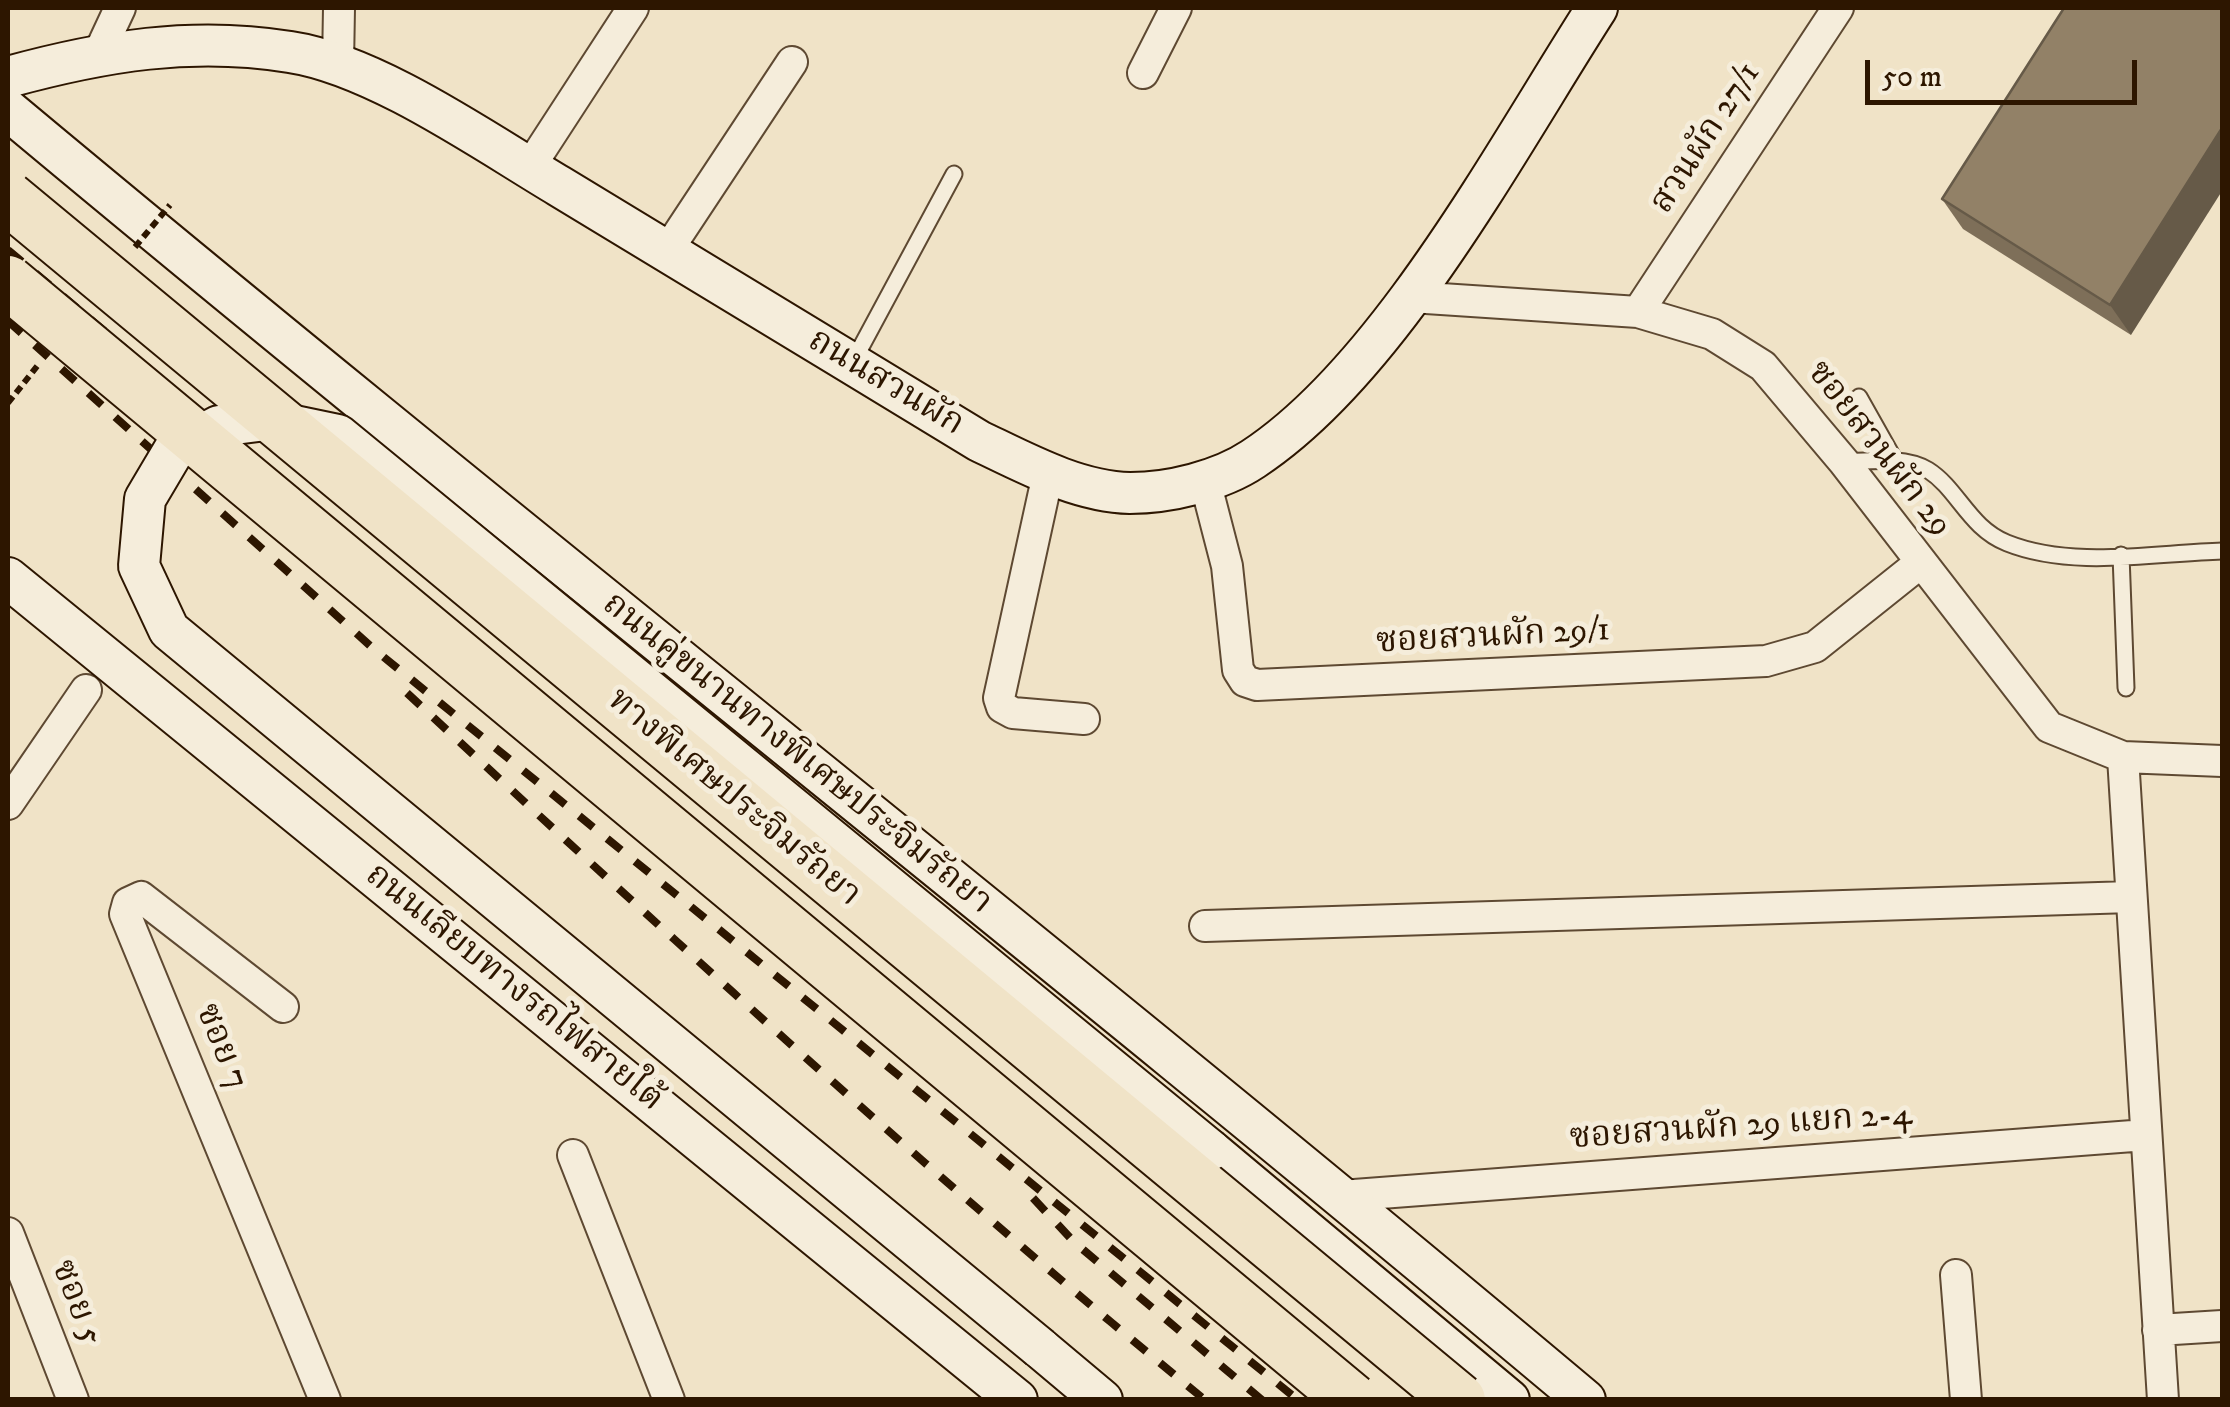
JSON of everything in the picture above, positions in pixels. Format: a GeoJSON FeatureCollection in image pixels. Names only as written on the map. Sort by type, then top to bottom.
{"type":"FeatureCollection","features":[{"type":"Feature","properties":{"kind":"highway","name":"ทางพิเศษประจิมรัถยา"},"geometry":{"type":"LineString","coordinates":[[8,198],[1459,1400]]}},
{"type":"Feature","properties":{"kind":"highway","name":"ทางพิเศษประจิมรัถยา"},"geometry":{"type":"LineString","coordinates":[[8,282],[1352,1400]]}},
{"type":"Feature","properties":{"kind":"main road","name":"ถนนสวนผัก"},"geometry":{"type":"LineString","coordinates":[[8,76],[98,52],[197,42],[294,52],[338,65],[410,99],[530,168],[979,442],[1048,474],[1128,493],[1205,481],[1252,461],[1313,412],[1410,297],[1597,8]]}},
{"type":"Feature","properties":{"kind":"main road","name":"ถนนคู่ขนานทางพิเศษประจิมรัถยา"},"geometry":{"type":"LineString","coordinates":[[8,110],[296,351],[1341,1196],[1585,1400]]}},
{"type":"Feature","properties":{"kind":"main road"},"geometry":{"type":"LineString","coordinates":[[1102,1400],[169,630],[139,566],[145,499],[174,450],[219,426],[266,420],[338,435],[1210,1150],[1508,1400]]}},
{"type":"Feature","properties":{"kind":"main road","name":"ถนนเลียบทางรถไฟสายใต้"},"geometry":{"type":"LineString","coordinates":[[8,578],[1017,1400]]}},
{"type":"Feature","properties":{"kind":"street"},"geometry":{"type":"LineString","coordinates":[[98,52],[120,8]]}},
{"type":"Feature","properties":{"kind":"street"},"geometry":{"type":"LineString","coordinates":[[338,65],[339,8]]}},
{"type":"Feature","properties":{"kind":"street"},"geometry":{"type":"LineString","coordinates":[[530,168],[633,8]]}},
{"type":"Feature","properties":{"kind":"street"},"geometry":{"type":"LineString","coordinates":[[1142,73],[1176,8]]}},
{"type":"Feature","properties":{"kind":"street","name":"สวนผัก 27/1"},"geometry":{"type":"LineString","coordinates":[[1638,312],[1838,8]]}},
{"type":"Feature","properties":{"kind":"street"},"geometry":{"type":"LineString","coordinates":[[667,251],[792,62]]}},
{"type":"Feature","properties":{"kind":"street","name":"ซอยสวนผัก 29"},"geometry":{"type":"LineString","coordinates":[[1410,297],[1638,312],[1712,334],[1763,366],[1844,462],[1919,564],[2049,726],[2122,758],[2222,761]]}},
{"type":"Feature","properties":{"kind":"street"},"geometry":{"type":"LineString","coordinates":[[1048,474],[999,698],[1002,706],[1013,713],[1084,719]]}},
{"type":"Feature","properties":{"kind":"street","name":"ซอยสวนผัก 29/1"},"geometry":{"type":"LineString","coordinates":[[1205,481],[1227,566],[1238,670],[1257,685],[1766,661],[1816,647],[1919,564]]}},
{"type":"Feature","properties":{"kind":"street"},"geometry":{"type":"LineString","coordinates":[[8,804],[86,690]]}},
{"type":"Feature","properties":{"kind":"street"},"geometry":{"type":"LineString","coordinates":[[2122,758],[2163,1400]]}},
{"type":"Feature","properties":{"kind":"street","name":"ซอย 7"},"geometry":{"type":"LineString","coordinates":[[283,1007],[141,897],[128,904],[125,914],[325,1400]]}},
{"type":"Feature","properties":{"kind":"street"},"geometry":{"type":"LineString","coordinates":[[1205,926],[2132,897]]}},
{"type":"Feature","properties":{"kind":"street","name":"ซอยสวนผัก 29 แยก 2-4"},"geometry":{"type":"LineString","coordinates":[[1341,1196],[2146,1135]]}},
{"type":"Feature","properties":{"kind":"street"},"geometry":{"type":"LineString","coordinates":[[572,1155],[670,1400]]}},
{"type":"Feature","properties":{"kind":"street","name":"ซอย 5"},"geometry":{"type":"LineString","coordinates":[[8,1233],[72,1400]]}},
{"type":"Feature","properties":{"kind":"street"},"geometry":{"type":"LineString","coordinates":[[1956,1274],[1966,1400]]}},
{"type":"Feature","properties":{"kind":"street"},"geometry":{"type":"LineString","coordinates":[[2158,1330],[2222,1326]]}},
{"type":"Feature","properties":{"kind":"lane"},"geometry":{"type":"LineString","coordinates":[[852,364],[954,174]]}},
{"type":"Feature","properties":{"kind":"lane"},"geometry":{"type":"LineString","coordinates":[[1858,396],[1895,461]]}},
{"type":"Feature","properties":{"kind":"lane"},"geometry":{"type":"LineString","coordinates":[[1844,462],[1895,461],[1928,470],[1974,522],[2004,542],[2053,556],[2222,551]]}},
{"type":"Feature","properties":{"kind":"lane"},"geometry":{"type":"LineString","coordinates":[[2122,554],[2126,688]]}},
{"type":"Feature","properties":{"kind":"building"},"geometry":{"type":"Polygon","coordinates":[[[2064,8],[2222,8],[2222,128],[2110,305],[1942,199],[2064,8]]]}},
{"type":"Feature","properties":{"kind":"railway"},"geometry":{"type":"LineString","coordinates":[[8,250],[642,784],[958,1091],[1336,1400]]}},
{"type":"Feature","properties":{"kind":"railway"},"geometry":{"type":"LineString","coordinates":[[8,321],[375,650],[1298,1400]]}},
{"type":"Feature","properties":{"kind":"railway"},"geometry":{"type":"LineString","coordinates":[[407,693],[800,1053],[1205,1400]]}},
{"type":"Feature","properties":{"kind":"railway"},"geometry":{"type":"LineString","coordinates":[[1033,1198],[1074,1242],[1262,1400]]}}]}
